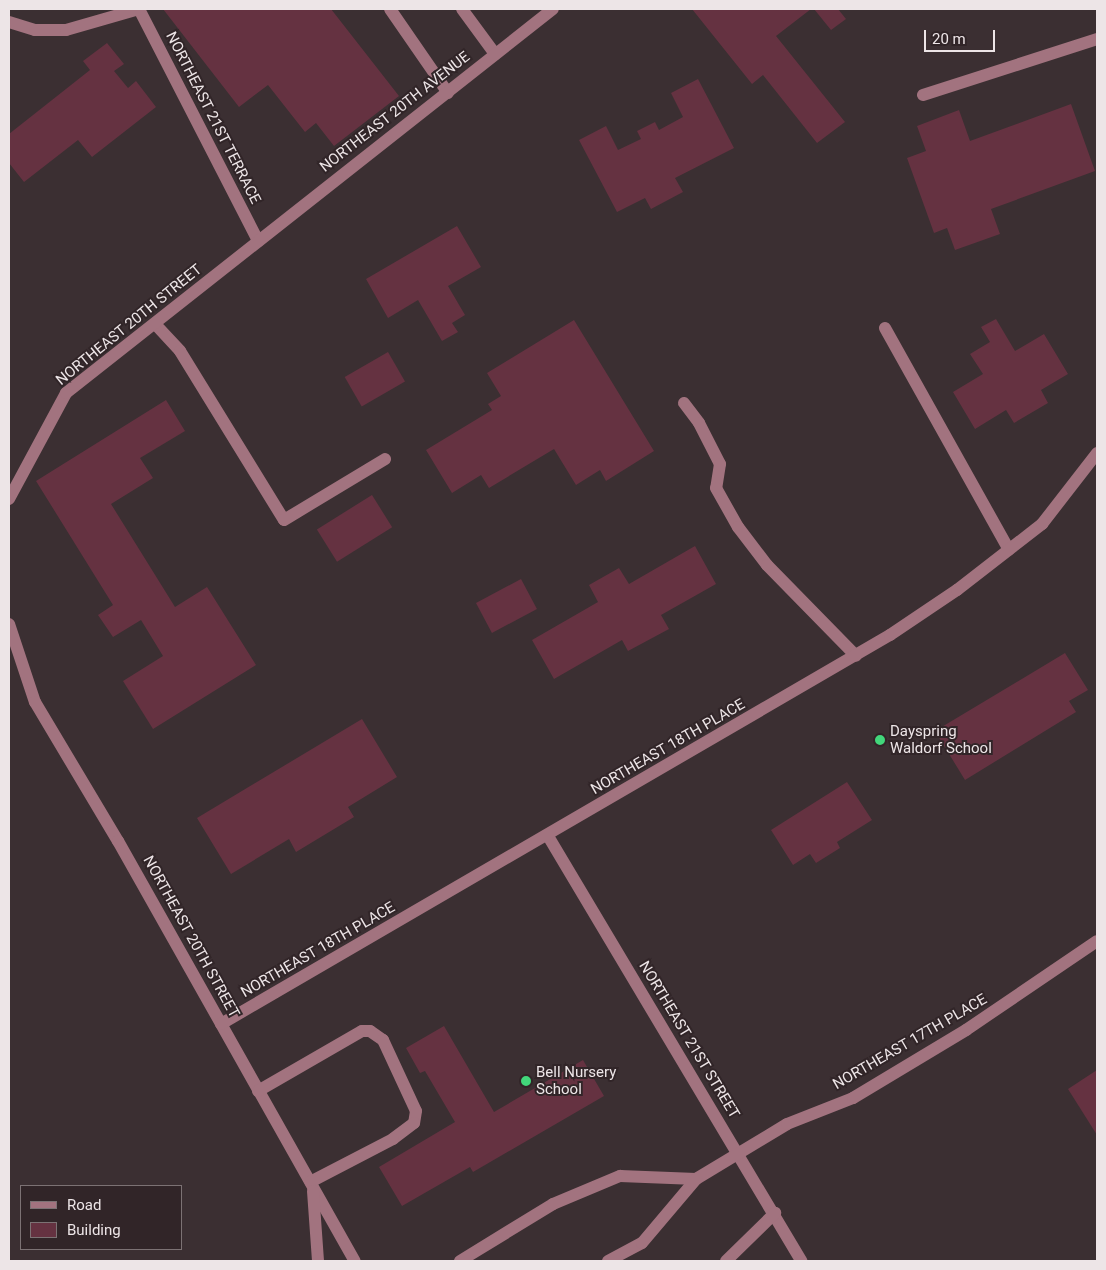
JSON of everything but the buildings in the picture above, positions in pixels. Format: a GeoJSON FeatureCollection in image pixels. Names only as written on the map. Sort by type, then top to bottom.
{"type":"FeatureCollection","features":[{"type":"Feature","properties":{"kind":"lane"},"geometry":{"type":"LineString","coordinates":[[9,22],[35,30],[66,30],[139,9]]}},
{"type":"Feature","properties":{"kind":"lane","name":"NORTHEAST 21ST TERRACE"},"geometry":{"type":"LineString","coordinates":[[139,9],[258,241]]}},
{"type":"Feature","properties":{"kind":"lane"},"geometry":{"type":"LineString","coordinates":[[390,9],[448,93]]}},
{"type":"Feature","properties":{"kind":"lane"},"geometry":{"type":"LineString","coordinates":[[462,9],[495,54]]}},
{"type":"Feature","properties":{"kind":"lane","name":"NORTHEAST 20TH AVENUE"},"geometry":{"type":"LineString","coordinates":[[258,241],[553,9]]}},
{"type":"Feature","properties":{"kind":"lane"},"geometry":{"type":"LineString","coordinates":[[923,95],[1097,39]]}},
{"type":"Feature","properties":{"kind":"lane","name":"NORTHEAST 20TH STREET"},"geometry":{"type":"LineString","coordinates":[[9,500],[66,393],[156,325],[258,241]]}},
{"type":"Feature","properties":{"kind":"lane"},"geometry":{"type":"LineString","coordinates":[[156,325],[180,351],[284,520],[385,459]]}},
{"type":"Feature","properties":{"kind":"lane"},"geometry":{"type":"LineString","coordinates":[[885,328],[1009,550]]}},
{"type":"Feature","properties":{"kind":"lane"},"geometry":{"type":"LineString","coordinates":[[684,403],[699,423],[720,464],[716,488],[738,527],[767,565],[856,656]]}},
{"type":"Feature","properties":{"kind":"lane","name":"NORTHEAST 18TH PLACE"},"geometry":{"type":"LineString","coordinates":[[221,1024],[856,656],[957,590],[1042,524],[1097,453]]}},
{"type":"Feature","properties":{"kind":"lane","name":"NORTHEAST 20TH STREET"},"geometry":{"type":"LineString","coordinates":[[9,624],[35,702],[356,1261]]}},
{"type":"Feature","properties":{"kind":"lane","name":"NORTHEAST 21ST STREET"},"geometry":{"type":"LineString","coordinates":[[548,836],[802,1261]]}},
{"type":"Feature","properties":{"kind":"lane","name":"NORTHEAST 17TH PLACE"},"geometry":{"type":"LineString","coordinates":[[608,1261],[642,1243],[696,1179],[787,1124],[854,1098],[966,1030],[1097,941]]}},
{"type":"Feature","properties":{"kind":"lane"},"geometry":{"type":"LineString","coordinates":[[258,1091],[362,1031],[370,1031],[383,1040],[416,1111],[414,1123],[393,1139],[312,1185],[318,1261]]}},
{"type":"Feature","properties":{"kind":"lane"},"geometry":{"type":"LineString","coordinates":[[460,1261],[553,1204],[620,1176],[696,1179]]}},
{"type":"Feature","properties":{"kind":"lane"},"geometry":{"type":"LineString","coordinates":[[726,1261],[775,1213]]}},
{"type":"Feature","properties":{"kind":"place","name":"Dayspring Waldorf School"},"geometry":{"type":"Point","coordinates":[880,740]}},
{"type":"Feature","properties":{"kind":"place","name":"Bell Nursery School"},"geometry":{"type":"Point","coordinates":[526,1081]}}]}
